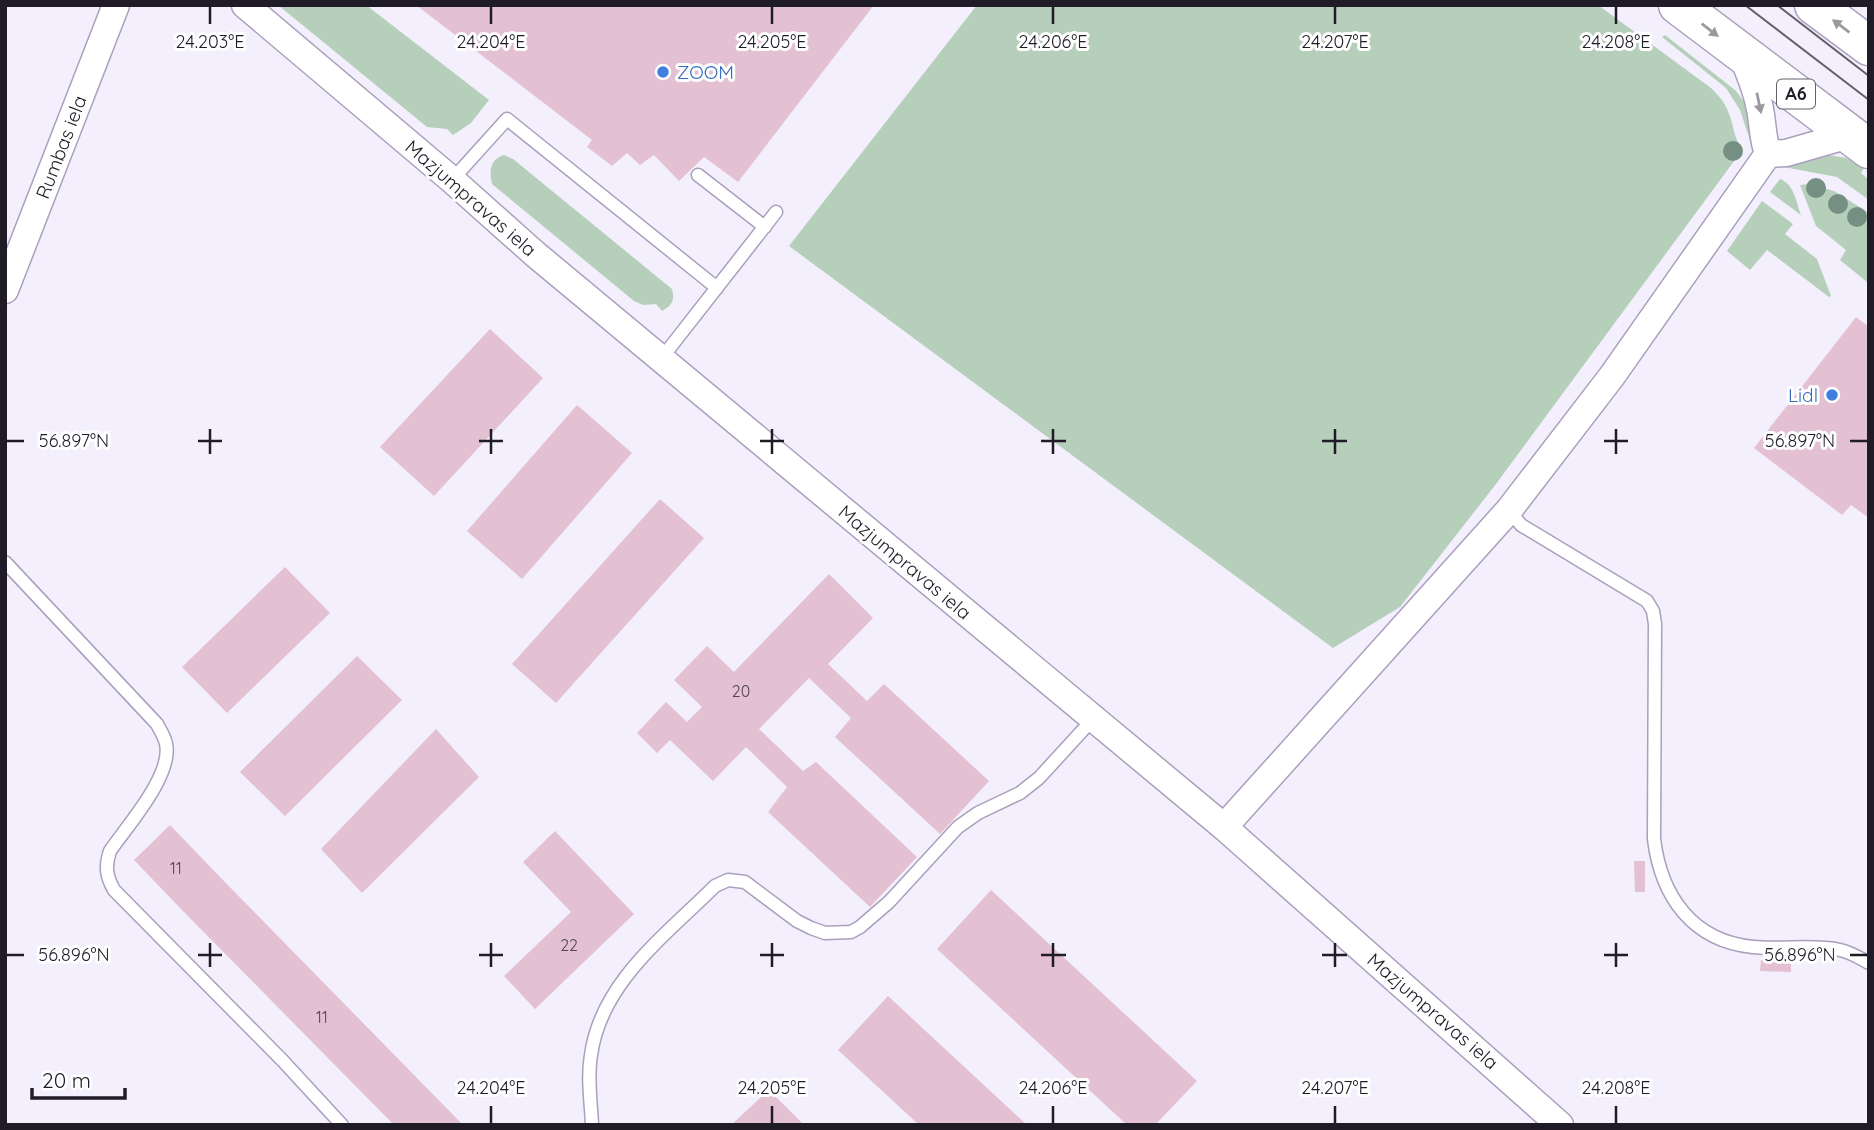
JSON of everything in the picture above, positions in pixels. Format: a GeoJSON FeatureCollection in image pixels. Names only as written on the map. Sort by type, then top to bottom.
{"type":"FeatureCollection","features":[{"type":"Feature","properties":{"kind":"highway","name":"A6"},"geometry":{"type":"LineString","coordinates":[[1678,5],[1859,142]]}},
{"type":"Feature","properties":{"kind":"highway"},"geometry":{"type":"LineString","coordinates":[[1814,5],[1869,46]]}},
{"type":"Feature","properties":{"kind":"street","name":"Rumbas iela"},"geometry":{"type":"LineString","coordinates":[[5,290],[116,5]]}},
{"type":"Feature","properties":{"kind":"street","name":"Mazjumpravas iela"},"geometry":{"type":"LineString","coordinates":[[245,5],[535,254],[1224,827],[1560,1125]]}},
{"type":"Feature","properties":{"kind":"street"},"geometry":{"type":"LineString","coordinates":[[1742,55],[1756,91],[1762,117],[1762,138],[1768,153]]}},
{"type":"Feature","properties":{"kind":"street"},"geometry":{"type":"LineString","coordinates":[[1768,153],[1786,153],[1859,142]]}},
{"type":"Feature","properties":{"kind":"street"},"geometry":{"type":"LineString","coordinates":[[1224,827],[1509,510],[1612,376],[1768,153]]}},
{"type":"Feature","properties":{"kind":"lane"},"geometry":{"type":"LineString","coordinates":[[452,180],[507,119],[717,288]]}},
{"type":"Feature","properties":{"kind":"lane"},"geometry":{"type":"LineString","coordinates":[[698,175],[765,227]]}},
{"type":"Feature","properties":{"kind":"lane"},"geometry":{"type":"LineString","coordinates":[[662,359],[776,212]]}},
{"type":"Feature","properties":{"kind":"lane"},"geometry":{"type":"LineString","coordinates":[[1509,510],[1521,525],[1647,601],[1653,611],[1654,839],[1657,864],[1663,881],[1684,914],[1715,937],[1737,945],[1839,950],[1869,963]]}},
{"type":"Feature","properties":{"kind":"lane"},"geometry":{"type":"LineString","coordinates":[[5,562],[157,724],[166,744],[167,753],[162,774],[110,851],[106,863],[107,878],[114,890],[283,1060],[342,1125]]}},
{"type":"Feature","properties":{"kind":"lane"},"geometry":{"type":"LineString","coordinates":[[592,1125],[590,1058],[595,1031],[609,1000],[629,972],[715,886],[728,880],[745,882],[797,921],[811,928],[825,933],[851,932],[860,928],[889,902],[958,827],[978,813],[1020,793],[1039,778],[1093,719]]}},
{"type":"Feature","properties":{"kind":"green space"},"geometry":{"type":"Polygon","coordinates":[[[278,5],[366,5],[489,100],[471,123],[453,135],[447,129],[427,127],[278,5]]]}},
{"type":"Feature","properties":{"kind":"green space"},"geometry":{"type":"Polygon","coordinates":[[[977,5],[1598,5],[1711,88],[1726,107],[1737,141],[1743,149],[1496,484],[1400,607],[1333,648],[789,246],[977,5]]]}},
{"type":"Feature","properties":{"kind":"green space"},"geometry":{"type":"Polygon","coordinates":[[[1665,35],[1735,90],[1750,114],[1751,143],[1740,110],[1726,88],[1662,37],[1665,35]]]}},
{"type":"Feature","properties":{"kind":"green space"},"geometry":{"type":"Polygon","coordinates":[[[1821,154],[1847,158],[1864,168],[1861,173],[1869,180],[1869,200],[1837,177],[1784,167],[1821,154]]]}},
{"type":"Feature","properties":{"kind":"green space"},"geometry":{"type":"Polygon","coordinates":[[[504,155],[513,159],[672,289],[673,300],[670,305],[662,311],[656,304],[643,305],[634,301],[492,184],[492,166],[496,159],[504,155]]]}},
{"type":"Feature","properties":{"kind":"green space"},"geometry":{"type":"Polygon","coordinates":[[[1780,179],[1791,189],[1801,215],[1770,192],[1780,179]]]}},
{"type":"Feature","properties":{"kind":"green space"},"geometry":{"type":"Polygon","coordinates":[[[1809,184],[1834,191],[1869,213],[1867,282],[1840,260],[1846,250],[1816,226],[1800,185],[1809,184]]]}},
{"type":"Feature","properties":{"kind":"green space"},"geometry":{"type":"Polygon","coordinates":[[[1762,201],[1793,224],[1785,234],[1817,259],[1831,296],[1767,250],[1750,270],[1727,251],[1762,201]]]}},
{"type":"Feature","properties":{"kind":"building","name":"ZOOM"},"geometry":{"type":"Polygon","coordinates":[[[416,5],[874,5],[738,182],[704,157],[679,181],[654,155],[640,165],[627,153],[612,166],[587,147],[592,140],[416,5]]]}},
{"type":"Feature","properties":{"kind":"building","name":"Lidl"},"geometry":{"type":"Polygon","coordinates":[[[1856,317],[1869,327],[1869,518],[1851,505],[1842,515],[1754,448],[1856,317]]]}},
{"type":"Feature","properties":{"kind":"building"},"geometry":{"type":"Polygon","coordinates":[[[490,329],[543,378],[434,496],[380,447],[490,329]]]}},
{"type":"Feature","properties":{"kind":"building"},"geometry":{"type":"Polygon","coordinates":[[[577,405],[632,453],[522,579],[467,531],[577,405]]]}},
{"type":"Feature","properties":{"kind":"building"},"geometry":{"type":"Polygon","coordinates":[[[660,499],[704,538],[556,703],[512,664],[660,499]]]}},
{"type":"Feature","properties":{"kind":"building"},"geometry":{"type":"Polygon","coordinates":[[[285,567],[330,613],[227,713],[182,667],[285,567]]]}},
{"type":"Feature","properties":{"kind":"building"},"geometry":{"type":"Polygon","coordinates":[[[829,574],[873,618],[828,664],[867,701],[884,684],[989,781],[940,834],[835,737],[851,718],[809,678],[759,729],[803,771],[816,762],[917,857],[870,907],[768,812],[787,787],[746,747],[713,781],[670,740],[657,753],[637,733],[666,702],[687,722],[702,707],[674,680],[707,646],[734,672],[829,574]]]}},
{"type":"Feature","properties":{"kind":"building"},"geometry":{"type":"Polygon","coordinates":[[[357,656],[402,700],[285,816],[240,772],[357,656]]]}},
{"type":"Feature","properties":{"kind":"building"},"geometry":{"type":"Polygon","coordinates":[[[436,729],[479,777],[362,893],[321,849],[436,729]]]}},
{"type":"Feature","properties":{"kind":"building"},"geometry":{"type":"Polygon","coordinates":[[[170,825],[463,1125],[394,1125],[183,911],[134,860],[170,825]]]}},
{"type":"Feature","properties":{"kind":"building"},"geometry":{"type":"Polygon","coordinates":[[[555,831],[634,914],[535,1009],[504,976],[571,912],[523,862],[555,831]]]}},
{"type":"Feature","properties":{"kind":"building"},"geometry":{"type":"Polygon","coordinates":[[[1634,861],[1645,861],[1645,892],[1635,892],[1634,861]]]}},
{"type":"Feature","properties":{"kind":"building"},"geometry":{"type":"Polygon","coordinates":[[[991,890],[1197,1081],[1155,1125],[1127,1125],[937,949],[991,890]]]}},
{"type":"Feature","properties":{"kind":"building"},"geometry":{"type":"Polygon","coordinates":[[[1761,960],[1791,961],[1791,972],[1760,971],[1761,960]]]}},
{"type":"Feature","properties":{"kind":"building"},"geometry":{"type":"Polygon","coordinates":[[[888,996],[1027,1125],[919,1125],[838,1050],[888,996]]]}},
{"type":"Feature","properties":{"kind":"building"},"geometry":{"type":"Polygon","coordinates":[[[769,1090],[804,1125],[731,1125],[769,1090]]]}},
{"type":"Feature","properties":{"kind":"tram line"},"geometry":{"type":"LineString","coordinates":[[1745,5],[1869,100]]}},
{"type":"Feature","properties":{"kind":"tram line"},"geometry":{"type":"LineString","coordinates":[[1777,5],[1869,76]]}},
{"type":"Feature","properties":{"kind":"place","name":"ZOOM"},"geometry":{"type":"Point","coordinates":[663,72]}},
{"type":"Feature","properties":{"kind":"place","name":"Lidl"},"geometry":{"type":"Point","coordinates":[1832,395]}}]}
